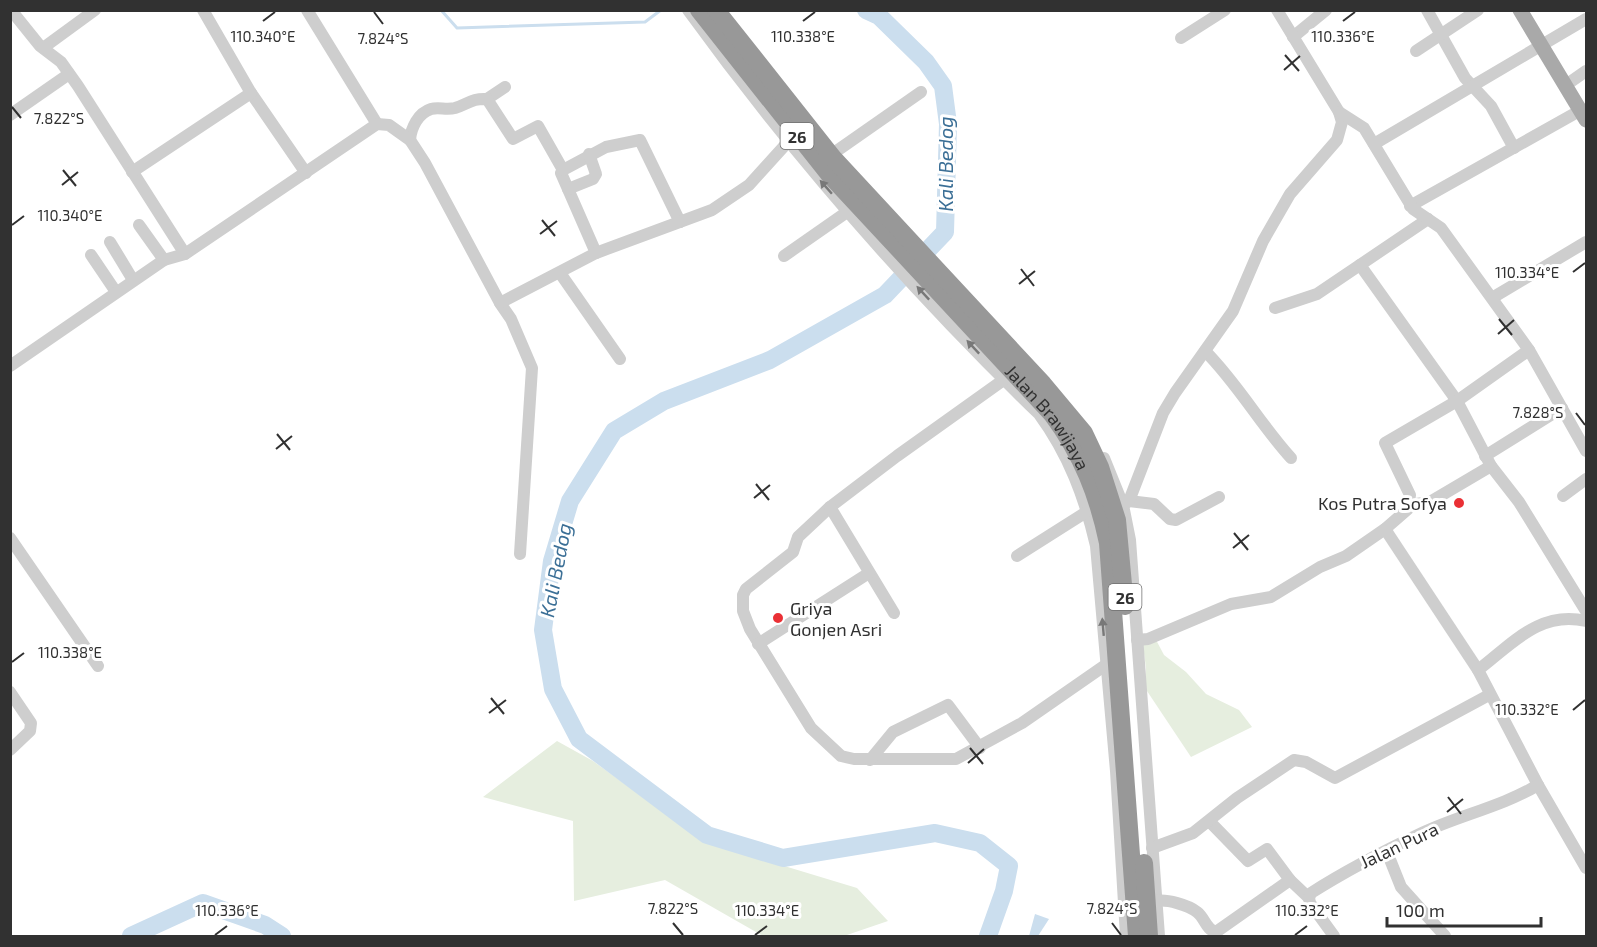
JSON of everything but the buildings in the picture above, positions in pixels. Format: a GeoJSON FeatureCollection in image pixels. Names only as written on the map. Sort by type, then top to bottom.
{"type":"FeatureCollection","features":[{"type":"Feature","properties":{"kind":"highway","name":"Jalan Brawijaya"},"geometry":{"type":"LineString","coordinates":[[699,10],[718,19],[828,173],[906,250],[965,313],[1043,384],[1084,433],[1112,497],[1121,542],[1149,936]]}},
{"type":"Feature","properties":{"kind":"highway"},"geometry":{"type":"LineString","coordinates":[[718,19],[838,150],[906,250]]}},
{"type":"Feature","properties":{"kind":"highway","name":"Jalan Brawijaya"},"geometry":{"type":"LineString","coordinates":[[965,313],[1008,377],[1052,414],[1070,438],[1100,504],[1108,543],[1137,936]]}},
{"type":"Feature","properties":{"kind":"main road"},"geometry":{"type":"LineString","coordinates":[[1520,10],[1584,115]]}},
{"type":"Feature","properties":{"kind":"street"},"geometry":{"type":"LineString","coordinates":[[11,10],[44,48],[61,62],[184,254]]}},
{"type":"Feature","properties":{"kind":"street"},"geometry":{"type":"LineString","coordinates":[[44,48],[95,10]]}},
{"type":"Feature","properties":{"kind":"street"},"geometry":{"type":"LineString","coordinates":[[203,10],[251,93],[306,173]]}},
{"type":"Feature","properties":{"kind":"street"},"geometry":{"type":"LineString","coordinates":[[307,10],[377,124]]}},
{"type":"Feature","properties":{"kind":"street"},"geometry":{"type":"LineString","coordinates":[[688,10],[718,19],[787,143],[847,212],[906,250]]}},
{"type":"Feature","properties":{"kind":"street"},"geometry":{"type":"LineString","coordinates":[[1181,38],[1225,10]]}},
{"type":"Feature","properties":{"kind":"street"},"geometry":{"type":"LineString","coordinates":[[1126,503],[1163,413],[1233,311],[1263,241],[1290,194],[1337,140],[1342,122],[1339,112],[1277,10]]}},
{"type":"Feature","properties":{"kind":"street"},"geometry":{"type":"LineString","coordinates":[[1293,37],[1326,10]]}},
{"type":"Feature","properties":{"kind":"street"},"geometry":{"type":"LineString","coordinates":[[1427,10],[1473,86],[1491,106],[1514,148]]}},
{"type":"Feature","properties":{"kind":"street"},"geometry":{"type":"LineString","coordinates":[[1416,51],[1478,10]]}},
{"type":"Feature","properties":{"kind":"street"},"geometry":{"type":"LineString","coordinates":[[1374,144],[1587,19]]}},
{"type":"Feature","properties":{"kind":"street"},"geometry":{"type":"LineString","coordinates":[[1566,85],[1587,71]]}},
{"type":"Feature","properties":{"kind":"street"},"geometry":{"type":"LineString","coordinates":[[10,115],[69,74]]}},
{"type":"Feature","properties":{"kind":"street"},"geometry":{"type":"LineString","coordinates":[[410,140],[410,132],[417,120],[430,109],[458,107],[475,98],[487,99],[505,87]]}},
{"type":"Feature","properties":{"kind":"street"},"geometry":{"type":"LineString","coordinates":[[838,150],[921,92]]}},
{"type":"Feature","properties":{"kind":"street"},"geometry":{"type":"LineString","coordinates":[[132,172],[251,93]]}},
{"type":"Feature","properties":{"kind":"street"},"geometry":{"type":"LineString","coordinates":[[487,99],[513,139],[539,127],[563,170],[561,173],[596,253]]}},
{"type":"Feature","properties":{"kind":"street"},"geometry":{"type":"LineString","coordinates":[[1339,112],[1364,128],[1410,206],[1441,228],[1529,350],[1587,451]]}},
{"type":"Feature","properties":{"kind":"street"},"geometry":{"type":"LineString","coordinates":[[1410,206],[1514,148],[1584,115]]}},
{"type":"Feature","properties":{"kind":"street"},"geometry":{"type":"LineString","coordinates":[[10,366],[131,277],[164,260],[184,254],[377,124],[389,125],[410,140],[436,182],[500,303],[512,319],[531,368],[533,383],[520,554]]}},
{"type":"Feature","properties":{"kind":"street"},"geometry":{"type":"LineString","coordinates":[[563,170],[589,154],[616,144],[640,140],[680,222]]}},
{"type":"Feature","properties":{"kind":"street"},"geometry":{"type":"LineString","coordinates":[[500,303],[596,253],[712,210],[733,198],[748,185],[787,143]]}},
{"type":"Feature","properties":{"kind":"street"},"geometry":{"type":"LineString","coordinates":[[568,189],[593,179],[596,174],[589,154]]}},
{"type":"Feature","properties":{"kind":"street"},"geometry":{"type":"LineString","coordinates":[[784,256],[847,212]]}},
{"type":"Feature","properties":{"kind":"street"},"geometry":{"type":"LineString","coordinates":[[1275,308],[1317,294],[1428,219]]}},
{"type":"Feature","properties":{"kind":"street"},"geometry":{"type":"LineString","coordinates":[[139,225],[164,260]]}},
{"type":"Feature","properties":{"kind":"street"},"geometry":{"type":"LineString","coordinates":[[110,242],[131,277]]}},
{"type":"Feature","properties":{"kind":"street"},"geometry":{"type":"LineString","coordinates":[[1492,298],[1587,242]]}},
{"type":"Feature","properties":{"kind":"street"},"geometry":{"type":"LineString","coordinates":[[91,255],[114,289]]}},
{"type":"Feature","properties":{"kind":"street"},"geometry":{"type":"LineString","coordinates":[[1360,265],[1457,401],[1488,461],[1519,502],[1587,611]]}},
{"type":"Feature","properties":{"kind":"street"},"geometry":{"type":"LineString","coordinates":[[560,273],[620,359]]}},
{"type":"Feature","properties":{"kind":"street"},"geometry":{"type":"LineString","coordinates":[[965,313],[1086,423],[1126,503],[1159,936]]}},
{"type":"Feature","properties":{"kind":"street"},"geometry":{"type":"LineString","coordinates":[[1410,505],[1410,495],[1385,443],[1457,401],[1529,350]]}},
{"type":"Feature","properties":{"kind":"street"},"geometry":{"type":"LineString","coordinates":[[1205,351],[1228,375],[1266,429],[1291,458]]}},
{"type":"Feature","properties":{"kind":"street"},"geometry":{"type":"LineString","coordinates":[[1107,664],[1032,716],[980,748],[956,759],[870,760],[841,756],[811,728],[758,644],[744,611],[743,595],[746,589],[793,552],[798,537],[830,507],[1008,377],[1061,444],[1088,511],[1096,546],[1107,664],[1126,936]]}},
{"type":"Feature","properties":{"kind":"street"},"geometry":{"type":"LineString","coordinates":[[1137,640],[1148,639],[1231,604],[1271,597],[1320,567],[1346,556],[1385,529],[1410,505],[1430,502],[1562,408]]}},
{"type":"Feature","properties":{"kind":"street"},"geometry":{"type":"LineString","coordinates":[[1563,496],[1587,479]]}},
{"type":"Feature","properties":{"kind":"street"},"geometry":{"type":"LineString","coordinates":[[1126,503],[1154,504],[1170,519],[1176,520],[1219,497]]}},
{"type":"Feature","properties":{"kind":"street"},"geometry":{"type":"LineString","coordinates":[[830,507],[894,614]]}},
{"type":"Feature","properties":{"kind":"street"},"geometry":{"type":"LineString","coordinates":[[1017,556],[1088,511]]}},
{"type":"Feature","properties":{"kind":"street"},"geometry":{"type":"LineString","coordinates":[[1385,529],[1478,670],[1489,695],[1538,785],[1587,868]]}},
{"type":"Feature","properties":{"kind":"street"},"geometry":{"type":"LineString","coordinates":[[10,538],[98,666]]}},
{"type":"Feature","properties":{"kind":"street"},"geometry":{"type":"LineString","coordinates":[[758,644],[869,573]]}},
{"type":"Feature","properties":{"kind":"street"},"geometry":{"type":"LineString","coordinates":[[1478,670],[1544,622],[1558,618],[1587,621]]}},
{"type":"Feature","properties":{"kind":"street"},"geometry":{"type":"LineString","coordinates":[[10,692],[31,723],[30,731],[10,750]]}},
{"type":"Feature","properties":{"kind":"street"},"geometry":{"type":"LineString","coordinates":[[1152,848],[1185,838],[1210,822],[1236,798],[1294,760],[1306,762],[1335,778],[1489,695]]}},
{"type":"Feature","properties":{"kind":"street"},"geometry":{"type":"LineString","coordinates":[[870,760],[893,732],[948,705],[980,748]]}},
{"type":"Feature","properties":{"kind":"street","name":"Jalan Pura"},"geometry":{"type":"LineString","coordinates":[[1309,898],[1311,893],[1353,867],[1422,833],[1499,805],[1538,785]]}},
{"type":"Feature","properties":{"kind":"street"},"geometry":{"type":"LineString","coordinates":[[1210,822],[1248,861],[1267,849],[1290,880],[1309,898],[1334,936]]}},
{"type":"Feature","properties":{"kind":"street"},"geometry":{"type":"LineString","coordinates":[[1387,852],[1401,887],[1444,936]]}},
{"type":"Feature","properties":{"kind":"street"},"geometry":{"type":"LineString","coordinates":[[1156,901],[1168,900],[1196,910],[1210,929],[1216,932],[1290,880]]}},
{"type":"Feature","properties":{"kind":"green space"},"geometry":{"type":"Polygon","coordinates":[[[1155,638],[1164,655],[1186,672],[1206,694],[1239,710],[1252,727],[1191,757],[1145,688],[1146,668],[1143,645],[1155,638]]]}},
{"type":"Feature","properties":{"kind":"green space"},"geometry":{"type":"Polygon","coordinates":[[[557,741],[593,761],[705,842],[857,888],[888,921],[844,936],[763,936],[665,880],[574,901],[573,821],[483,797],[557,741]]]}},
{"type":"Feature","properties":{"kind":"water"},"geometry":{"type":"Polygon","coordinates":[[[1035,914],[1049,919],[1038,936],[1029,936],[1035,914]]]}},
{"type":"Feature","properties":{"kind":"waterway"},"geometry":{"type":"LineString","coordinates":[[441,10],[457,28],[645,22],[661,10]]}},
{"type":"Feature","properties":{"kind":"waterway","name":"Kali Bedog"},"geometry":{"type":"LineString","coordinates":[[866,10],[879,16],[926,62],[943,86],[948,124],[945,232],[885,295],[770,360],[664,401],[614,431],[570,501],[552,561],[543,630],[553,689],[579,739],[707,835],[783,858],[935,833],[980,843],[1009,866],[1004,891],[988,936]]}},
{"type":"Feature","properties":{"kind":"waterway","name":"Kali Bedog"},"geometry":{"type":"LineString","coordinates":[[131,936],[203,903],[265,925],[282,936]]}},
{"type":"Feature","properties":{"kind":"place","name":"Kos Putra Sofya"},"geometry":{"type":"Point","coordinates":[1459,503]}},
{"type":"Feature","properties":{"kind":"place","name":"Griya Gonjen Asri"},"geometry":{"type":"Point","coordinates":[778,618]}}]}
